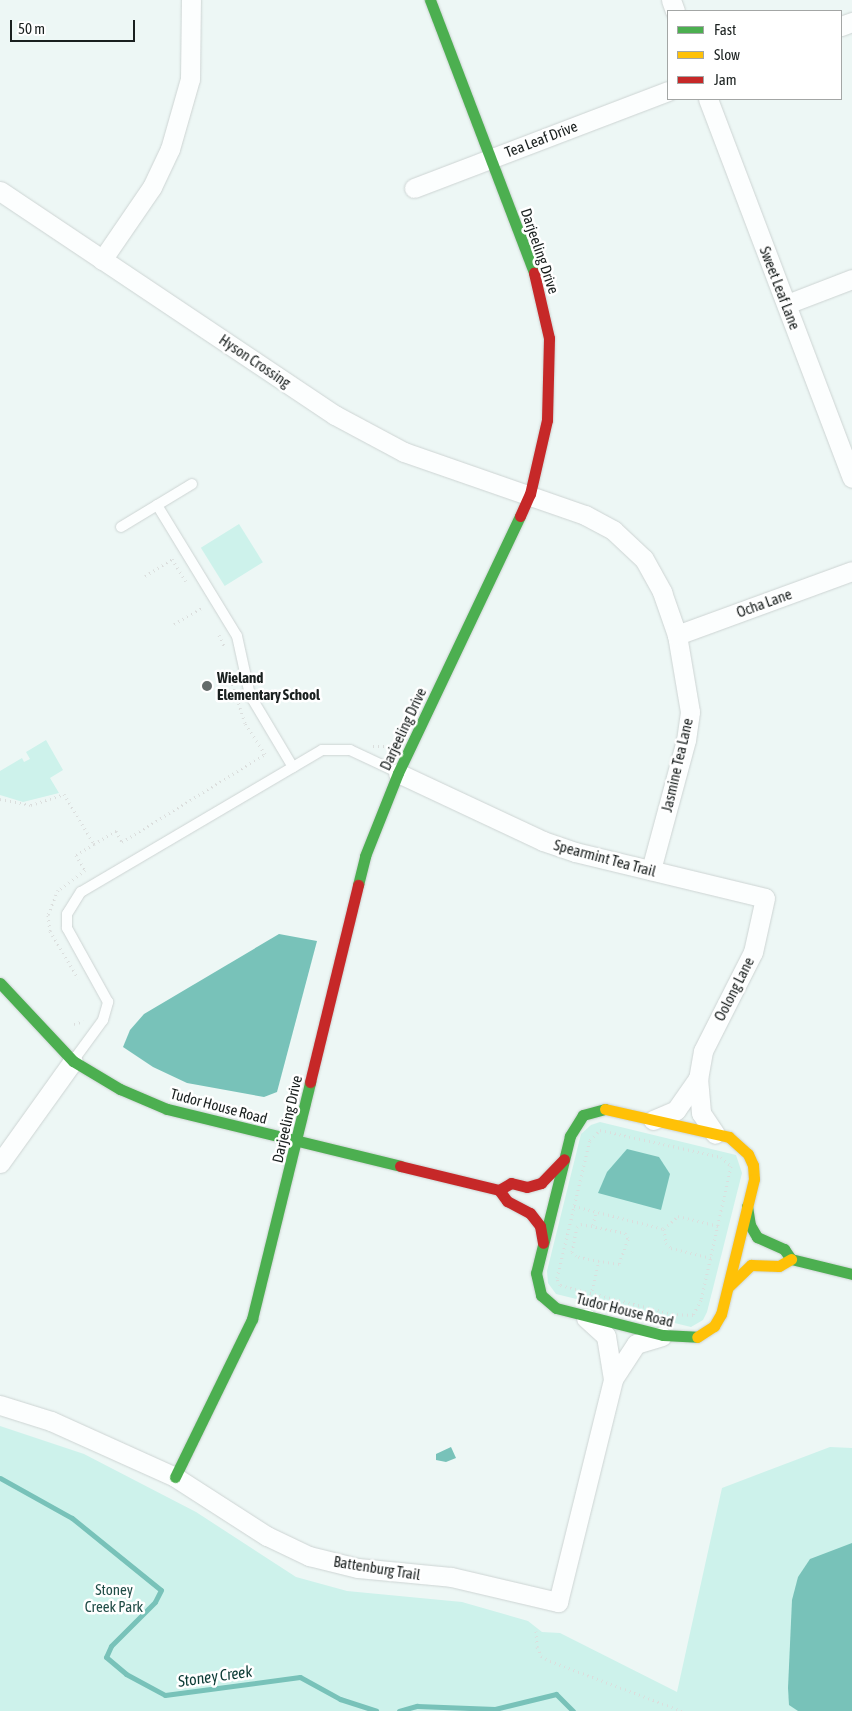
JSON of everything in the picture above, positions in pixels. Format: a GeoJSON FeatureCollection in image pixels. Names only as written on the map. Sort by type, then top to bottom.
{"type":"FeatureCollection","features":[{"type":"Feature","properties":{"kind":"street"},"geometry":{"type":"LineString","coordinates":[[102,260],[152,187],[170,149],[190,79],[191,0]]}},
{"type":"Feature","properties":{"kind":"street","name":"Darjeeling Drive"},"geometry":{"type":"LineString","coordinates":[[175,1477],[252,1319],[297,1141],[365,856],[398,773],[530,494],[547,420],[549,338],[540,288],[430,0]]}},
{"type":"Feature","properties":{"kind":"street","name":"Tea Leaf Drive"},"geometry":{"type":"LineString","coordinates":[[414,188],[667,91]]}},
{"type":"Feature","properties":{"kind":"street","name":"Sweet Leaf Lane"},"geometry":{"type":"LineString","coordinates":[[708,100],[852,478]]}},
{"type":"Feature","properties":{"kind":"street","name":"Hyson Crossing"},"geometry":{"type":"LineString","coordinates":[[0,191],[335,415],[404,452],[530,494]]}},
{"type":"Feature","properties":{"kind":"street"},"geometry":{"type":"LineString","coordinates":[[786,304],[852,279]]}},
{"type":"Feature","properties":{"kind":"street","name":"Jasmine Tea Lane"},"geometry":{"type":"LineString","coordinates":[[530,494],[585,515],[613,530],[644,559],[662,592],[677,635],[690,712],[686,740],[651,870]]}},
{"type":"Feature","properties":{"kind":"street","name":"Ocha Lane"},"geometry":{"type":"LineString","coordinates":[[677,635],[852,571]]}},
{"type":"Feature","properties":{"kind":"street","name":"Spearmint Tea Trail"},"geometry":{"type":"LineString","coordinates":[[398,773],[543,841],[576,852],[765,898]]}},
{"type":"Feature","properties":{"kind":"street","name":"Oolong Lane"},"geometry":{"type":"LineString","coordinates":[[716,1134],[701,1113],[698,1078],[703,1051],[753,952],[765,898]]}},
{"type":"Feature","properties":{"kind":"street","name":"Tudor House Road"},"geometry":{"type":"LineString","coordinates":[[0,983],[73,1061],[120,1089],[167,1109],[499,1190],[507,1201],[530,1213],[540,1226],[544,1243]]}},
{"type":"Feature","properties":{"kind":"street"},"geometry":{"type":"LineString","coordinates":[[0,1163],[73,1061]]}},
{"type":"Feature","properties":{"kind":"street","name":"Oolong Lane"},"geometry":{"type":"LineString","coordinates":[[653,1120],[676,1110],[698,1078]]}},
{"type":"Feature","properties":{"kind":"street","name":"Tudor House Road"},"geometry":{"type":"LineString","coordinates":[[605,1109],[716,1134],[740,1144],[753,1165],[754,1179],[721,1314],[714,1326],[703,1335],[679,1339],[556,1308],[541,1295],[536,1273],[570,1136],[583,1115],[605,1109]]}},
{"type":"Feature","properties":{"kind":"street","name":"Tudor House Road"},"geometry":{"type":"LineString","coordinates":[[499,1190],[511,1183],[527,1187],[541,1183],[564,1159]]}},
{"type":"Feature","properties":{"kind":"street","name":"Tudor House Road"},"geometry":{"type":"LineString","coordinates":[[747,1206],[750,1225],[757,1236],[784,1249],[791,1259],[852,1274]]}},
{"type":"Feature","properties":{"kind":"street","name":"Tudor House Road"},"geometry":{"type":"LineString","coordinates":[[728,1286],[750,1265],[779,1266],[791,1259]]}},
{"type":"Feature","properties":{"kind":"street","name":"Battenburg Trail"},"geometry":{"type":"LineString","coordinates":[[580,1314],[597,1325],[606,1336],[612,1379]]}},
{"type":"Feature","properties":{"kind":"street","name":"Battenburg Trail"},"geometry":{"type":"LineString","coordinates":[[0,1405],[51,1421],[175,1477],[267,1536],[310,1556],[358,1568],[451,1577],[558,1602],[612,1379],[636,1344],[663,1335]]}},
{"type":"Feature","properties":{"kind":"lane"},"geometry":{"type":"LineString","coordinates":[[121,527],[192,484]]}},
{"type":"Feature","properties":{"kind":"lane"},"geometry":{"type":"LineString","coordinates":[[157,505],[237,636],[250,695],[293,767]]}},
{"type":"Feature","properties":{"kind":"lane"},"geometry":{"type":"LineString","coordinates":[[73,1061],[107,1012],[108,1002],[104,991],[67,928],[67,914],[81,892],[322,750],[340,748],[398,773]]}},
{"type":"Feature","properties":{"kind":"path"},"geometry":{"type":"LineString","coordinates":[[145,576],[172,559],[187,583]]}},
{"type":"Feature","properties":{"kind":"path"},"geometry":{"type":"LineString","coordinates":[[198,599],[207,613]]}},
{"type":"Feature","properties":{"kind":"path"},"geometry":{"type":"LineString","coordinates":[[174,624],[203,607]]}},
{"type":"Feature","properties":{"kind":"path"},"geometry":{"type":"LineString","coordinates":[[215,626],[227,657]]}},
{"type":"Feature","properties":{"kind":"path"},"geometry":{"type":"LineString","coordinates":[[94,844],[116,831],[122,842],[265,754],[239,708],[231,678]]}},
{"type":"Feature","properties":{"kind":"path"},"geometry":{"type":"LineString","coordinates":[[600,1130],[726,1160],[731,1172],[701,1300],[693,1315],[685,1317],[591,1295],[560,1285],[557,1278],[574,1206],[590,1140],[600,1130]]}},
{"type":"Feature","properties":{"kind":"path"},"geometry":{"type":"LineString","coordinates":[[574,1206],[664,1229]]}},
{"type":"Feature","properties":{"kind":"path"},"geometry":{"type":"LineString","coordinates":[[593,1225],[596,1212]]}},
{"type":"Feature","properties":{"kind":"path"},"geometry":{"type":"LineString","coordinates":[[711,1258],[671,1248],[666,1243],[664,1229],[668,1222],[678,1216],[719,1226]]}},
{"type":"Feature","properties":{"kind":"path"},"geometry":{"type":"LineString","coordinates":[[581,1224],[622,1232],[628,1239],[619,1264],[576,1256],[572,1252],[574,1238],[581,1224]]}},
{"type":"Feature","properties":{"kind":"path"},"geometry":{"type":"LineString","coordinates":[[567,1237],[574,1238]]}},
{"type":"Feature","properties":{"kind":"path"},"geometry":{"type":"LineString","coordinates":[[591,1295],[599,1261]]}},
{"type":"Feature","properties":{"kind":"path"},"geometry":{"type":"LineString","coordinates":[[536,1631],[536,1647],[541,1656],[550,1661],[682,1711]]}},
{"type":"Feature","properties":{"kind":"green space"},"geometry":{"type":"Polygon","coordinates":[[[239,524],[263,562],[225,586],[201,548],[239,524]]]}},
{"type":"Feature","properties":{"kind":"green space"},"geometry":{"type":"Polygon","coordinates":[[[46,740],[63,770],[50,778],[59,793],[23,802],[0,795],[0,771],[22,758],[24,762],[30,759],[26,752],[46,740]]]}},
{"type":"Feature","properties":{"kind":"green space"},"geometry":{"type":"Polygon","coordinates":[[[600,1122],[736,1155],[742,1173],[707,1312],[703,1320],[691,1327],[556,1294],[548,1283],[547,1271],[581,1134],[591,1125],[600,1122]]]}},
{"type":"Feature","properties":{"kind":"green space","name":"Stoney Creek Park"},"geometry":{"type":"Polygon","coordinates":[[[0,1426],[84,1454],[196,1512],[296,1577],[347,1591],[462,1602],[528,1621],[542,1632],[560,1633],[677,1692],[722,1488],[830,1447],[852,1448],[852,1711],[0,1711],[0,1426]]]}},
{"type":"Feature","properties":{"kind":"water"},"geometry":{"type":"Polygon","coordinates":[[[279,934],[317,941],[277,1092],[264,1097],[187,1083],[153,1067],[123,1047],[130,1030],[144,1014],[279,934]]]}},
{"type":"Feature","properties":{"kind":"water"},"geometry":{"type":"Polygon","coordinates":[[[627,1149],[659,1157],[670,1174],[661,1210],[598,1193],[607,1172],[627,1149]]]}},
{"type":"Feature","properties":{"kind":"water"},"geometry":{"type":"Polygon","coordinates":[[[451,1447],[456,1458],[446,1462],[436,1460],[436,1454],[451,1447]]]}},
{"type":"Feature","properties":{"kind":"water"},"geometry":{"type":"Polygon","coordinates":[[[852,1543],[852,1711],[798,1711],[789,1705],[788,1688],[792,1600],[798,1577],[810,1559],[852,1543]]]}},
{"type":"Feature","properties":{"kind":"waterway","name":"Stoney Creek"},"geometry":{"type":"LineString","coordinates":[[0,1478],[72,1518],[161,1590],[155,1602],[111,1646],[106,1657],[126,1674],[165,1695],[300,1677],[340,1699],[376,1711]]}},
{"type":"Feature","properties":{"kind":"waterway","name":"Stoney Creek"},"geometry":{"type":"LineString","coordinates":[[399,1711],[417,1706],[495,1709],[556,1694],[573,1711]]}},
{"type":"Feature","properties":{"kind":"traffic: fast"},"geometry":{"type":"LineString","coordinates":[[430,0],[534,273]]}},
{"type":"Feature","properties":{"kind":"traffic: fast"},"geometry":{"type":"LineString","coordinates":[[358,885],[365,856],[398,773],[520,516]]}},
{"type":"Feature","properties":{"kind":"traffic: fast"},"geometry":{"type":"LineString","coordinates":[[0,983],[73,1061],[120,1089],[167,1109],[400,1166]]}},
{"type":"Feature","properties":{"kind":"traffic: fast"},"geometry":{"type":"LineString","coordinates":[[175,1477],[252,1319],[310,1082]]}},
{"type":"Feature","properties":{"kind":"traffic: fast"},"geometry":{"type":"LineString","coordinates":[[605,1109],[583,1115],[570,1136],[536,1273],[541,1295],[556,1308],[663,1335],[697,1337]]}},
{"type":"Feature","properties":{"kind":"traffic: fast"},"geometry":{"type":"LineString","coordinates":[[747,1206],[750,1225],[757,1237],[784,1249],[791,1259],[852,1274]]}},
{"type":"Feature","properties":{"kind":"traffic: slow"},"geometry":{"type":"LineString","coordinates":[[605,1109],[729,1137],[748,1154],[753,1165],[754,1179],[721,1314],[714,1326],[697,1337]]}},
{"type":"Feature","properties":{"kind":"traffic: slow"},"geometry":{"type":"LineString","coordinates":[[728,1287],[751,1265],[779,1266],[791,1259]]}},
{"type":"Feature","properties":{"kind":"traffic: jam"},"geometry":{"type":"LineString","coordinates":[[520,516],[530,494],[547,420],[549,338],[534,273]]}},
{"type":"Feature","properties":{"kind":"traffic: jam"},"geometry":{"type":"LineString","coordinates":[[310,1082],[358,885]]}},
{"type":"Feature","properties":{"kind":"traffic: jam"},"geometry":{"type":"LineString","coordinates":[[499,1190],[511,1183],[527,1187],[541,1183],[564,1159]]}},
{"type":"Feature","properties":{"kind":"traffic: jam"},"geometry":{"type":"LineString","coordinates":[[400,1166],[499,1190],[507,1201],[530,1213],[540,1226],[543,1243]]}},
{"type":"Feature","properties":{"kind":"place","name":"Wieland Elementary School"},"geometry":{"type":"Point","coordinates":[207,686]}}]}
